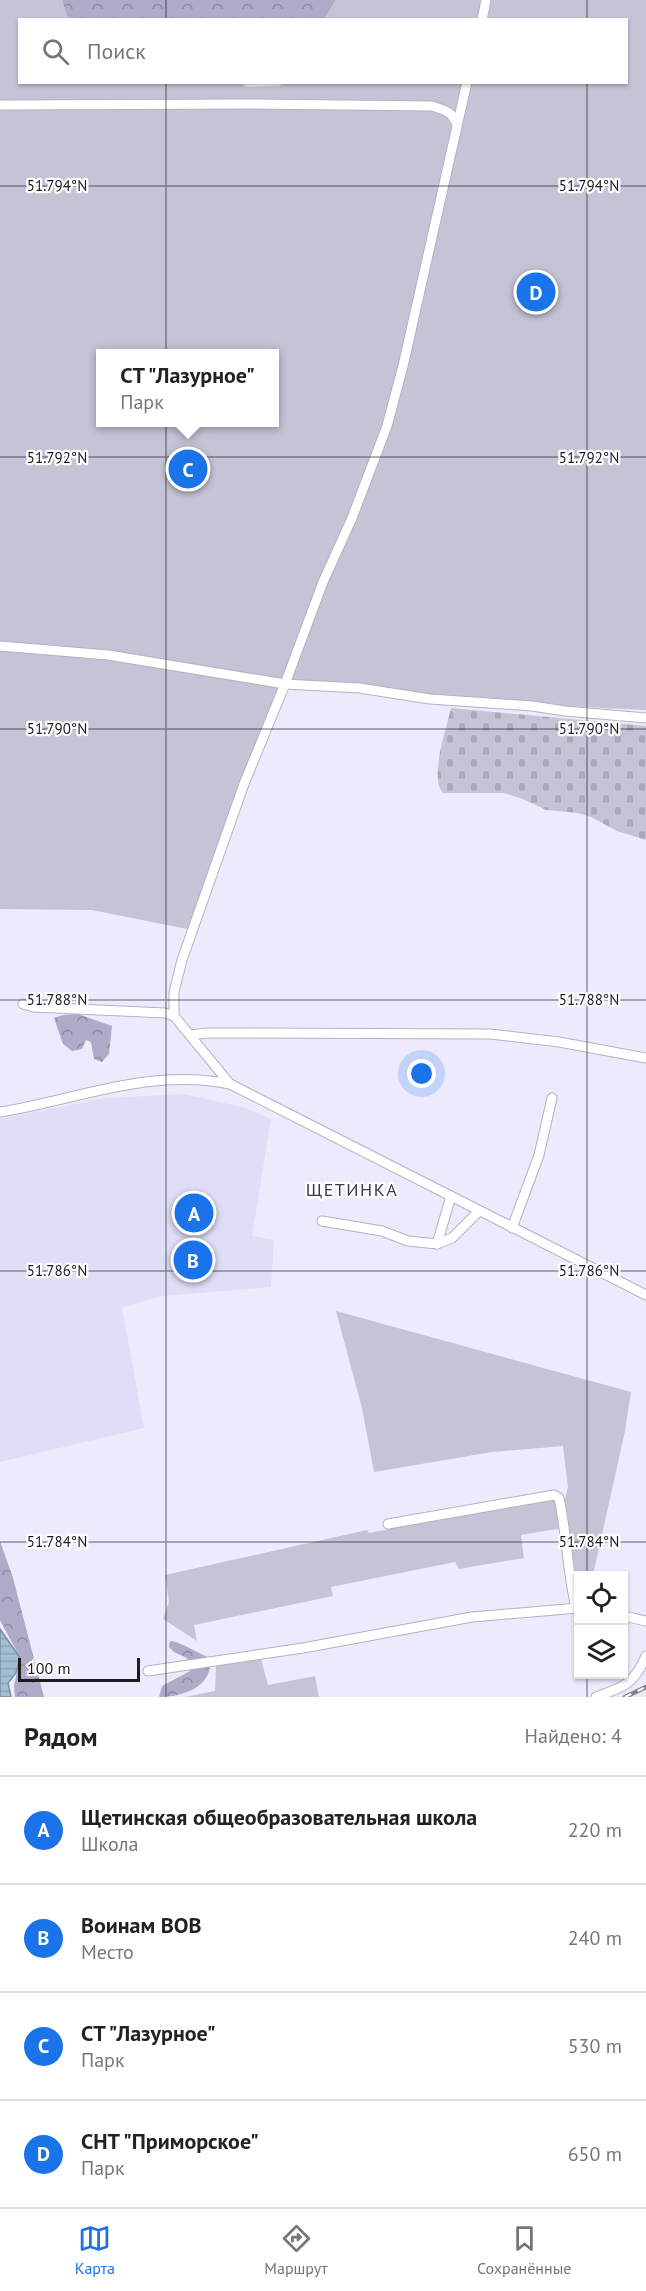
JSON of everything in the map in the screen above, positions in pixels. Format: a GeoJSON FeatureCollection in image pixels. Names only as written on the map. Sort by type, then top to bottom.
{"type":"FeatureCollection","features":[{"type":"Feature","properties":{"kind":"street"},"geometry":{"type":"LineString","coordinates":[[482,18],[486,0]]}},
{"type":"Feature","properties":{"kind":"street"},"geometry":{"type":"LineString","coordinates":[[174,1016],[174,992],[182,960],[244,784],[323,582],[352,518],[389,417],[403,366],[467,84]]}},
{"type":"Feature","properties":{"kind":"street"},"geometry":{"type":"LineString","coordinates":[[0,105],[424,106],[446,110],[455,117],[457,125]]}},
{"type":"Feature","properties":{"kind":"street"},"geometry":{"type":"LineString","coordinates":[[0,646],[108,655],[285,684],[359,688],[430,699],[532,706],[646,718]]}},
{"type":"Feature","properties":{"kind":"street"},"geometry":{"type":"LineString","coordinates":[[23,1005],[165,1013],[174,1016],[230,1084]]}},
{"type":"Feature","properties":{"kind":"street"},"geometry":{"type":"LineString","coordinates":[[190,1035],[207,1033],[490,1034],[559,1042],[646,1058]]}},
{"type":"Feature","properties":{"kind":"street"},"geometry":{"type":"LineString","coordinates":[[0,1112],[109,1087],[160,1079],[188,1078],[230,1084],[646,1295]]}},
{"type":"Feature","properties":{"kind":"street"},"geometry":{"type":"LineString","coordinates":[[512,1228],[539,1155],[552,1098]]}},
{"type":"Feature","properties":{"kind":"street"},"geometry":{"type":"LineString","coordinates":[[437,1244],[451,1197]]}},
{"type":"Feature","properties":{"kind":"street"},"geometry":{"type":"LineString","coordinates":[[322,1221],[382,1231],[408,1241],[437,1244],[452,1238],[479,1211]]}},
{"type":"Feature","properties":{"kind":"street"},"geometry":{"type":"LineString","coordinates":[[388,1524],[554,1496],[559,1498],[570,1586],[574,1598]]}},
{"type":"Feature","properties":{"kind":"street"},"geometry":{"type":"LineString","coordinates":[[148,1671],[303,1648],[472,1617],[574,1607]]}},
{"type":"Feature","properties":{"kind":"street"},"geometry":{"type":"LineString","coordinates":[[628,1617],[646,1621]]}},
{"type":"Feature","properties":{"kind":"street"},"geometry":{"type":"LineString","coordinates":[[596,1697],[623,1687],[638,1673],[646,1656]]}},
{"type":"Feature","properties":{"kind":"shaded area"},"geometry":{"type":"Polygon","coordinates":[[[184,1094],[246,1108],[271,1119],[252,1236],[274,1240],[271,1287],[163,1296],[122,1307],[144,1428],[0,1462],[0,1119],[106,1098],[184,1094]]]}},
{"type":"Feature","properties":{"kind":"green space"},"geometry":{"type":"Polygon","coordinates":[[[0,0],[62,0],[67,16],[72,18],[18,18],[18,84],[242,84],[246,87],[280,86],[282,84],[628,84],[628,18],[325,18],[336,0],[646,0],[646,710],[506,702],[290,679],[217,867],[197,931],[92,910],[0,909],[0,0]]]}},
{"type":"Feature","properties":{"kind":"green space"},"geometry":{"type":"Polygon","coordinates":[[[62,0],[336,0],[325,18],[70,18],[67,16],[62,0]]]}},
{"type":"Feature","properties":{"kind":"green space"},"geometry":{"type":"Polygon","coordinates":[[[451,708],[646,726],[646,840],[617,831],[591,817],[578,813],[546,810],[504,793],[443,793],[439,786],[438,764],[451,708]]]}},
{"type":"Feature","properties":{"kind":"green space"},"geometry":{"type":"Polygon","coordinates":[[[78,1014],[112,1026],[109,1054],[102,1062],[94,1059],[91,1042],[86,1040],[82,1049],[72,1051],[63,1044],[54,1018],[78,1014]]]}},
{"type":"Feature","properties":{"kind":"green space"},"geometry":{"type":"Polygon","coordinates":[[[336,1311],[631,1392],[625,1431],[594,1571],[574,1571],[574,1584],[565,1500],[568,1487],[563,1446],[492,1452],[374,1472],[362,1408],[336,1311]]]}},
{"type":"Feature","properties":{"kind":"green space"},"geometry":{"type":"Polygon","coordinates":[[[556,1499],[563,1528],[521,1535],[524,1558],[459,1569],[455,1562],[331,1587],[333,1596],[194,1625],[197,1641],[163,1619],[169,1602],[165,1575],[367,1530],[369,1533],[556,1499]]]}},
{"type":"Feature","properties":{"kind":"green space"},"geometry":{"type":"Polygon","coordinates":[[[0,1541],[13,1578],[44,1697],[15,1697],[14,1686],[20,1658],[0,1620],[0,1541]]]}},
{"type":"Feature","properties":{"kind":"green space"},"geometry":{"type":"Polygon","coordinates":[[[170,1641],[210,1658],[210,1668],[202,1683],[195,1688],[177,1695],[159,1697],[162,1686],[190,1671],[187,1658],[169,1647],[170,1641]]]}},
{"type":"Feature","properties":{"kind":"green space"},"geometry":{"type":"Polygon","coordinates":[[[261,1659],[268,1685],[315,1676],[319,1697],[185,1697],[215,1691],[216,1666],[261,1659]]]}},
{"type":"Feature","properties":{"kind":"water"},"geometry":{"type":"Polygon","coordinates":[[[0,1629],[20,1658],[16,1673],[8,1683],[11,1697],[0,1697],[0,1629]]]}},
{"type":"Feature","properties":{"kind":"railway"},"geometry":{"type":"LineString","coordinates":[[625,1697],[646,1687]]}},
{"type":"Feature","properties":{"kind":"place","name":"СНТ \"Приморское\""},"geometry":{"type":"Point","coordinates":[536,292]}},
{"type":"Feature","properties":{"kind":"place","name":"СТ \"Лазурное\""},"geometry":{"type":"Point","coordinates":[188,469]}},
{"type":"Feature","properties":{"kind":"place","name":"Щетинская общеобразовательная школа"},"geometry":{"type":"Point","coordinates":[194,1213]}},
{"type":"Feature","properties":{"kind":"place","name":"Воинам ВОВ"},"geometry":{"type":"Point","coordinates":[193,1260]}},
{"type":"Feature","properties":{"kind":"district","name":"ЩЕТИНКА"},"geometry":{"type":"Point","coordinates":[352,1190]}}]}
